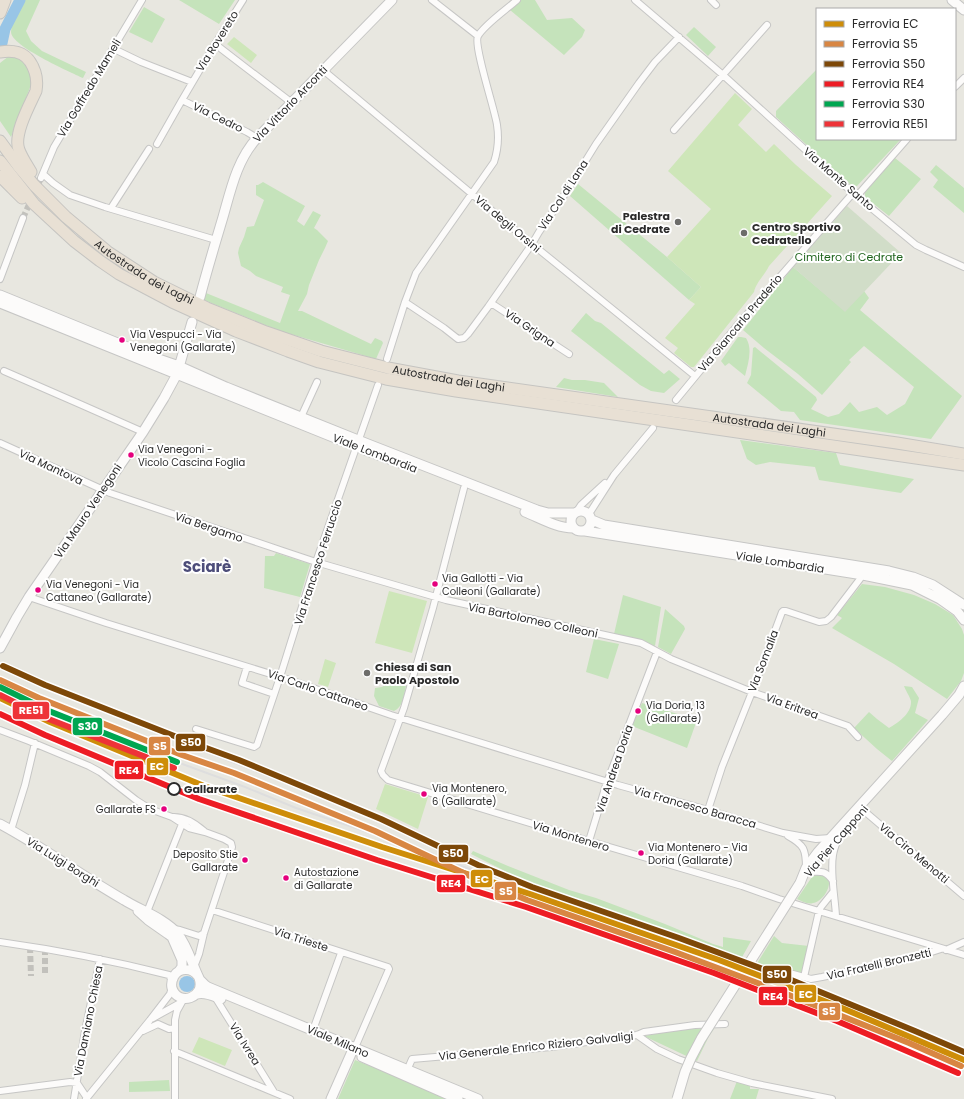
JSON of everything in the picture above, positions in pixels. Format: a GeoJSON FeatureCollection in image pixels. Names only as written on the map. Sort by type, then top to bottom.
{"type":"FeatureCollection","features":[{"type":"Feature","properties":{"kind":"highway"},"geometry":{"type":"LineString","coordinates":[[0,12],[5,0]]}},
{"type":"Feature","properties":{"kind":"highway"},"geometry":{"type":"LineString","coordinates":[[0,52],[14,52],[26,57],[32,63],[36,75],[36,91],[19,130],[17,143],[18,150],[24,162],[35,178],[74,216],[112,249],[154,282]]}},
{"type":"Feature","properties":{"kind":"highway","name":"Autostrada dei Laghi"},"geometry":{"type":"LineString","coordinates":[[0,141],[34,185],[66,217],[108,252],[154,282],[207,308],[266,332],[321,351],[388,368],[458,381],[897,443],[964,454]]}},
{"type":"Feature","properties":{"kind":"highway","name":"Autostrada dei Laghi"},"geometry":{"type":"LineString","coordinates":[[0,161],[34,204],[74,241],[106,266],[172,302],[236,331],[326,364],[386,379],[964,465]]}},
{"type":"Feature","properties":{"kind":"highway"},"geometry":{"type":"LineString","coordinates":[[0,176],[36,213],[74,241]]}},
{"type":"Feature","properties":{"kind":"main road","name":"Via Vittorio Arconti"},"geometry":{"type":"LineString","coordinates":[[200,297],[232,185],[240,163],[247,150],[392,0]]}},
{"type":"Feature","properties":{"kind":"main road"},"geometry":{"type":"LineString","coordinates":[[952,0],[964,10]]}},
{"type":"Feature","properties":{"kind":"main road"},"geometry":{"type":"LineString","coordinates":[[0,295],[146,355],[178,370]]}},
{"type":"Feature","properties":{"kind":"main road"},"geometry":{"type":"LineString","coordinates":[[0,303],[178,370]]}},
{"type":"Feature","properties":{"kind":"main road"},"geometry":{"type":"LineString","coordinates":[[178,370],[192,322]]}},
{"type":"Feature","properties":{"kind":"main road","name":"Viale Lombardia"},"geometry":{"type":"LineString","coordinates":[[178,370],[226,387],[301,417],[358,443],[537,510],[548,513],[576,512]]}},
{"type":"Feature","properties":{"kind":"main road","name":"Viale Lombardia"},"geometry":{"type":"LineString","coordinates":[[178,370],[464,488],[555,524],[567,528],[573,528]]}},
{"type":"Feature","properties":{"kind":"main road","name":"Via Mauro Venegoni"},"geometry":{"type":"LineString","coordinates":[[0,648],[2,637],[143,432],[164,398],[178,370]]}},
{"type":"Feature","properties":{"kind":"main road"},"geometry":{"type":"LineString","coordinates":[[582,511],[590,517],[591,526],[585,531],[580,532],[573,528],[571,518],[576,512],[582,511]]}},
{"type":"Feature","properties":{"kind":"main road","name":"Viale Lombardia"},"geometry":{"type":"LineString","coordinates":[[590,517],[604,526],[889,571],[914,577],[933,585],[964,605]]}},
{"type":"Feature","properties":{"kind":"main road","name":"Viale Lombardia"},"geometry":{"type":"LineString","coordinates":[[585,531],[863,575],[912,585],[940,599],[957,611],[964,620]]}},
{"type":"Feature","properties":{"kind":"main road","name":"Via Pier Capponi"},"geometry":{"type":"LineString","coordinates":[[677,1099],[685,1072],[701,1039],[808,870],[834,838],[959,695],[964,686]]}},
{"type":"Feature","properties":{"kind":"main road","name":"Via Pier Capponi"},"geometry":{"type":"LineString","coordinates":[[834,838],[863,810],[964,698]]}},
{"type":"Feature","properties":{"kind":"main road","name":"Via Luigi Borghi"},"geometry":{"type":"LineString","coordinates":[[0,824],[172,929],[182,941],[199,978]]}},
{"type":"Feature","properties":{"kind":"main road","name":"Via Luigi Borghi"},"geometry":{"type":"LineString","coordinates":[[143,912],[172,938],[182,960],[182,966],[179,971]]}},
{"type":"Feature","properties":{"kind":"main road"},"geometry":{"type":"LineString","coordinates":[[185,969],[190,970],[199,978],[200,987],[189,998],[182,998],[173,991],[172,984],[174,976],[179,971],[185,969]]}},
{"type":"Feature","properties":{"kind":"main road","name":"Viale Milano"},"geometry":{"type":"LineString","coordinates":[[199,978],[208,987],[312,1030],[353,1050]]}},
{"type":"Feature","properties":{"kind":"main road","name":"Viale Milano"},"geometry":{"type":"LineString","coordinates":[[189,998],[206,994],[215,997],[353,1050],[460,1097],[478,1099]]}},
{"type":"Feature","properties":{"kind":"main road"},"geometry":{"type":"LineString","coordinates":[[331,1099],[353,1050]]}},
{"type":"Feature","properties":{"kind":"street","name":"Via Goffredo Mameli"},"geometry":{"type":"LineString","coordinates":[[111,208],[70,195],[42,176],[54,147],[142,0]]}},
{"type":"Feature","properties":{"kind":"street","name":"Via Rovereto"},"geometry":{"type":"LineString","coordinates":[[182,100],[214,44],[243,0]]}},
{"type":"Feature","properties":{"kind":"street"},"geometry":{"type":"LineString","coordinates":[[432,0],[478,36]]}},
{"type":"Feature","properties":{"kind":"street"},"geometry":{"type":"LineString","coordinates":[[387,359],[416,273],[494,162],[498,144],[497,127],[477,42],[478,36],[487,26],[517,0]]}},
{"type":"Feature","properties":{"kind":"street","name":"Via Monte Santo"},"geometry":{"type":"LineString","coordinates":[[637,1],[855,194],[916,245],[964,267]]}},
{"type":"Feature","properties":{"kind":"street"},"geometry":{"type":"LineString","coordinates":[[674,130],[768,26]]}},
{"type":"Feature","properties":{"kind":"street","name":"Via Col di Lana"},"geometry":{"type":"LineString","coordinates":[[405,302],[458,339],[464,338],[491,303],[532,244],[596,144],[639,83],[655,62],[679,37]]}},
{"type":"Feature","properties":{"kind":"street"},"geometry":{"type":"LineString","coordinates":[[214,44],[292,103]]}},
{"type":"Feature","properties":{"kind":"street","name":"Via Rovereto"},"geometry":{"type":"LineString","coordinates":[[114,49],[141,62],[192,82]]}},
{"type":"Feature","properties":{"kind":"street","name":"Via degli Orsini"},"geometry":{"type":"LineString","coordinates":[[323,70],[532,244],[695,376]]}},
{"type":"Feature","properties":{"kind":"street"},"geometry":{"type":"LineString","coordinates":[[956,86],[964,78]]}},
{"type":"Feature","properties":{"kind":"street","name":"Via Cedro"},"geometry":{"type":"LineString","coordinates":[[157,144],[182,100],[257,138]]}},
{"type":"Feature","properties":{"kind":"street","name":"Via Giancarlo Praderio"},"geometry":{"type":"LineString","coordinates":[[676,400],[795,258],[906,140]]}},
{"type":"Feature","properties":{"kind":"street"},"geometry":{"type":"LineString","coordinates":[[149,149],[111,208],[216,240]]}},
{"type":"Feature","properties":{"kind":"street"},"geometry":{"type":"LineString","coordinates":[[0,278],[23,218]]}},
{"type":"Feature","properties":{"kind":"street","name":"Via Grigna"},"geometry":{"type":"LineString","coordinates":[[491,303],[569,354]]}},
{"type":"Feature","properties":{"kind":"street"},"geometry":{"type":"LineString","coordinates":[[4,371],[143,432]]}},
{"type":"Feature","properties":{"kind":"street"},"geometry":{"type":"LineString","coordinates":[[301,417],[317,382]]}},
{"type":"Feature","properties":{"kind":"street","name":"Via Francesco Ferruccio"},"geometry":{"type":"LineString","coordinates":[[196,729],[254,747],[257,745],[316,562],[378,385]]}},
{"type":"Feature","properties":{"kind":"street"},"geometry":{"type":"LineString","coordinates":[[576,512],[585,501],[614,475],[653,428]]}},
{"type":"Feature","properties":{"kind":"street","name":"Via Mantova"},"geometry":{"type":"LineString","coordinates":[[0,443],[103,490]]}},
{"type":"Feature","properties":{"kind":"street"},"geometry":{"type":"LineString","coordinates":[[590,517],[614,475]]}},
{"type":"Feature","properties":{"kind":"street"},"geometry":{"type":"LineString","coordinates":[[401,718],[464,488]]}},
{"type":"Feature","properties":{"kind":"street","name":"Via Bergamo"},"geometry":{"type":"LineString","coordinates":[[103,490],[316,562]]}},
{"type":"Feature","properties":{"kind":"street","name":"Via Bartolomeo Colleoni"},"geometry":{"type":"LineString","coordinates":[[316,562],[435,598],[641,643],[657,652]]}},
{"type":"Feature","properties":{"kind":"street","name":"Via Somalia"},"geometry":{"type":"LineString","coordinates":[[708,810],[722,767],[782,612],[786,610],[819,622],[826,621],[863,575]]}},
{"type":"Feature","properties":{"kind":"street","name":"Via Carlo Cattaneo"},"geometry":{"type":"LineString","coordinates":[[29,597],[99,621],[280,677],[401,718],[607,782]]}},
{"type":"Feature","properties":{"kind":"street","name":"Via Eritrea"},"geometry":{"type":"LineString","coordinates":[[657,652],[752,692],[848,726],[858,737]]}},
{"type":"Feature","properties":{"kind":"street","name":"Via Andrea Doria"},"geometry":{"type":"LineString","coordinates":[[589,841],[607,782],[657,652]]}},
{"type":"Feature","properties":{"kind":"street"},"geometry":{"type":"LineString","coordinates":[[247,667],[242,683],[274,694]]}},
{"type":"Feature","properties":{"kind":"street","name":"Via Montenero"},"geometry":{"type":"LineString","coordinates":[[401,718],[382,771],[383,776],[388,780],[742,886],[964,955]]}},
{"type":"Feature","properties":{"kind":"street"},"geometry":{"type":"LineString","coordinates":[[0,730],[35,743],[94,769],[150,809],[172,817],[193,829],[205,832],[231,843],[232,847],[194,967]]}},
{"type":"Feature","properties":{"kind":"street"},"geometry":{"type":"LineString","coordinates":[[11,830],[25,785],[35,743]]}},
{"type":"Feature","properties":{"kind":"street","name":"Via Francesco Baracca"},"geometry":{"type":"LineString","coordinates":[[607,782],[708,810],[783,833],[816,840],[834,838]]}},
{"type":"Feature","properties":{"kind":"street","name":"Via Ciro Menotti"},"geometry":{"type":"LineString","coordinates":[[863,810],[964,896]]}},
{"type":"Feature","properties":{"kind":"street"},"geometry":{"type":"LineString","coordinates":[[172,817],[178,817],[190,821],[205,832]]}},
{"type":"Feature","properties":{"kind":"street"},"geometry":{"type":"LineString","coordinates":[[143,912],[182,824]]}},
{"type":"Feature","properties":{"kind":"street","name":"Via Francesco Baracca"},"geometry":{"type":"LineString","coordinates":[[783,833],[796,840],[803,847],[808,870]]}},
{"type":"Feature","properties":{"kind":"street"},"geometry":{"type":"LineString","coordinates":[[834,838],[833,892],[836,916]]}},
{"type":"Feature","properties":{"kind":"street"},"geometry":{"type":"LineString","coordinates":[[808,870],[828,874],[833,881]]}},
{"type":"Feature","properties":{"kind":"street"},"geometry":{"type":"LineString","coordinates":[[804,977],[819,911],[833,892]]}},
{"type":"Feature","properties":{"kind":"street","name":"Via Trieste"},"geometry":{"type":"LineString","coordinates":[[212,910],[388,967],[389,969],[353,1050]]}},
{"type":"Feature","properties":{"kind":"street"},"geometry":{"type":"LineString","coordinates":[[172,929],[199,936],[204,933]]}},
{"type":"Feature","properties":{"kind":"street"},"geometry":{"type":"LineString","coordinates":[[0,942],[100,959],[136,967],[169,976],[172,984],[170,994],[86,1098],[76,1083],[70,1082],[0,1091]]}},
{"type":"Feature","properties":{"kind":"street","name":"Via Fratelli Bronzetti"},"geometry":{"type":"LineString","coordinates":[[793,974],[817,978],[916,957],[944,950],[964,942]]}},
{"type":"Feature","properties":{"kind":"street"},"geometry":{"type":"LineString","coordinates":[[312,1030],[341,953]]}},
{"type":"Feature","properties":{"kind":"street","name":"Via Damiano Chiesa"},"geometry":{"type":"LineString","coordinates":[[74,1099],[85,1031],[100,959]]}},
{"type":"Feature","properties":{"kind":"street","name":"Via Ivrea"},"geometry":{"type":"LineString","coordinates":[[215,997],[274,1092]]}},
{"type":"Feature","properties":{"kind":"street"},"geometry":{"type":"LineString","coordinates":[[150,1020],[189,998]]}},
{"type":"Feature","properties":{"kind":"street"},"geometry":{"type":"LineString","coordinates":[[175,1099],[175,1020],[177,1011],[189,998]]}},
{"type":"Feature","properties":{"kind":"street"},"geometry":{"type":"LineString","coordinates":[[140,1033],[158,1024],[169,1029],[175,1028]]}},
{"type":"Feature","properties":{"kind":"street","name":"Via Generale Enrico Riziero Galvaligi"},"geometry":{"type":"LineString","coordinates":[[406,1073],[412,1059],[550,1046],[637,1035],[644,1032],[695,1025],[725,1024]]}},
{"type":"Feature","properties":{"kind":"street"},"geometry":{"type":"LineString","coordinates":[[637,1035],[657,1049],[717,1073],[752,1083],[832,1099]]}},
{"type":"Feature","properties":{"kind":"street"},"geometry":{"type":"LineString","coordinates":[[174,1051],[290,1099]]}},
{"type":"Feature","properties":{"kind":"green space"},"geometry":{"type":"Polygon","coordinates":[[[23,0],[40,0],[26,31],[31,41],[42,51],[86,72],[83,78],[42,58],[20,44],[14,38],[11,32],[12,24],[23,0]]]}},
{"type":"Feature","properties":{"kind":"green space"},"geometry":{"type":"Polygon","coordinates":[[[179,0],[235,0],[219,24],[179,0]]]}},
{"type":"Feature","properties":{"kind":"green space"},"geometry":{"type":"Polygon","coordinates":[[[521,0],[535,0],[547,20],[572,18],[585,30],[582,37],[564,55],[510,10],[521,0]]]}},
{"type":"Feature","properties":{"kind":"green space"},"geometry":{"type":"Polygon","coordinates":[[[144,7],[165,19],[152,43],[129,32],[144,7]]]}},
{"type":"Feature","properties":{"kind":"green space"},"geometry":{"type":"Polygon","coordinates":[[[694,27],[716,47],[708,56],[686,35],[694,27]]]}},
{"type":"Feature","properties":{"kind":"green space"},"geometry":{"type":"Polygon","coordinates":[[[234,37],[257,55],[251,63],[227,44],[234,37]]]}},
{"type":"Feature","properties":{"kind":"green space"},"geometry":{"type":"Polygon","coordinates":[[[9,56],[21,58],[26,63],[31,74],[31,85],[11,137],[0,121],[0,63],[9,56]]]}},
{"type":"Feature","properties":{"kind":"green space"},"geometry":{"type":"Polygon","coordinates":[[[816,70],[816,140],[900,140],[857,186],[853,187],[776,117],[776,111],[816,70]]]}},
{"type":"Feature","properties":{"kind":"green space","name":"Centro Sportivo Cedratello"},"geometry":{"type":"Polygon","coordinates":[[[735,93],[752,109],[738,125],[766,152],[774,144],[832,196],[769,266],[754,292],[694,367],[691,367],[674,353],[678,348],[665,338],[695,304],[689,300],[701,287],[667,257],[711,209],[668,171],[735,93]]]}},
{"type":"Feature","properties":{"kind":"green space"},"geometry":{"type":"Polygon","coordinates":[[[895,158],[921,179],[889,216],[865,197],[865,191],[895,158]]]}},
{"type":"Feature","properties":{"kind":"green space"},"geometry":{"type":"Polygon","coordinates":[[[936,165],[964,188],[964,213],[933,187],[938,180],[930,172],[936,165]]]}},
{"type":"Feature","properties":{"kind":"green space"},"geometry":{"type":"Polygon","coordinates":[[[263,182],[305,206],[297,221],[304,226],[313,211],[321,215],[314,228],[328,241],[309,285],[307,294],[298,311],[302,311],[371,344],[375,338],[382,341],[383,343],[376,359],[280,331],[204,300],[206,293],[280,323],[290,295],[281,292],[283,287],[256,276],[241,266],[238,253],[247,227],[254,226],[264,200],[256,195],[256,185],[263,182]]]}},
{"type":"Feature","properties":{"kind":"green space"},"geometry":{"type":"Polygon","coordinates":[[[578,184],[701,287],[689,300],[570,196],[578,184]]]}},
{"type":"Feature","properties":{"kind":"green space","name":"Cimitero di Cedrate"},"geometry":{"type":"Polygon","coordinates":[[[847,206],[901,253],[845,312],[793,267],[847,206]]]}},
{"type":"Feature","properties":{"kind":"green space"},"geometry":{"type":"Polygon","coordinates":[[[793,267],[845,311],[864,291],[869,298],[860,310],[962,396],[931,439],[800,420],[794,412],[781,411],[747,383],[751,375],[753,348],[755,347],[816,397],[817,400],[811,409],[828,417],[839,414],[850,402],[859,412],[877,407],[887,415],[905,404],[914,387],[864,346],[849,360],[851,362],[822,395],[743,330],[793,267]]]}},
{"type":"Feature","properties":{"kind":"green space"},"geometry":{"type":"Polygon","coordinates":[[[586,313],[595,321],[601,323],[664,374],[669,370],[680,379],[664,393],[651,391],[640,385],[571,331],[586,313]]]}},
{"type":"Feature","properties":{"kind":"green space"},"geometry":{"type":"Polygon","coordinates":[[[738,337],[746,338],[750,352],[745,376],[729,363],[725,366],[721,361],[738,337]]]}},
{"type":"Feature","properties":{"kind":"green space"},"geometry":{"type":"Polygon","coordinates":[[[564,378],[604,383],[618,397],[556,387],[564,378]]]}},
{"type":"Feature","properties":{"kind":"green space"},"geometry":{"type":"Polygon","coordinates":[[[740,440],[836,453],[840,465],[914,479],[901,493],[819,480],[815,467],[770,462],[756,465],[747,459],[740,440]]]}},
{"type":"Feature","properties":{"kind":"green space"},"geometry":{"type":"Polygon","coordinates":[[[276,553],[310,564],[300,597],[264,588],[265,556],[274,556],[276,553]]]}},
{"type":"Feature","properties":{"kind":"green space"},"geometry":{"type":"Polygon","coordinates":[[[862,584],[885,587],[914,595],[935,604],[953,615],[964,635],[964,673],[961,681],[947,699],[894,664],[832,628],[842,618],[837,615],[862,584]]]}},
{"type":"Feature","properties":{"kind":"green space"},"geometry":{"type":"Polygon","coordinates":[[[389,591],[427,601],[412,653],[375,643],[389,591]]]}},
{"type":"Feature","properties":{"kind":"green space"},"geometry":{"type":"Polygon","coordinates":[[[623,595],[661,607],[655,646],[638,639],[614,634],[623,595]]]}},
{"type":"Feature","properties":{"kind":"green space"},"geometry":{"type":"Polygon","coordinates":[[[665,609],[684,626],[685,629],[671,654],[658,647],[665,609]]]}},
{"type":"Feature","properties":{"kind":"green space"},"geometry":{"type":"Polygon","coordinates":[[[594,639],[619,644],[608,679],[586,672],[594,639]]]}},
{"type":"Feature","properties":{"kind":"green space"},"geometry":{"type":"Polygon","coordinates":[[[325,659],[336,663],[328,687],[318,684],[325,659]]]}},
{"type":"Feature","properties":{"kind":"green space"},"geometry":{"type":"Polygon","coordinates":[[[387,683],[397,686],[406,686],[401,704],[394,711],[379,706],[374,696],[375,688],[382,687],[387,683]]]}},
{"type":"Feature","properties":{"kind":"green space"},"geometry":{"type":"Polygon","coordinates":[[[904,686],[912,687],[919,698],[915,713],[928,720],[892,761],[854,728],[869,712],[889,728],[900,720],[907,713],[911,705],[911,701],[904,686]]]}},
{"type":"Feature","properties":{"kind":"green space"},"geometry":{"type":"Polygon","coordinates":[[[642,703],[697,720],[687,748],[632,726],[642,703]]]}},
{"type":"Feature","properties":{"kind":"green space"},"geometry":{"type":"Polygon","coordinates":[[[385,784],[428,797],[418,829],[376,809],[385,784]]]}},
{"type":"Feature","properties":{"kind":"green space"},"geometry":{"type":"Polygon","coordinates":[[[473,851],[569,890],[596,898],[713,944],[723,947],[723,937],[751,941],[741,959],[663,931],[555,896],[471,854],[473,851]]]}},
{"type":"Feature","properties":{"kind":"green space"},"geometry":{"type":"Polygon","coordinates":[[[817,875],[827,877],[829,881],[828,889],[824,896],[819,901],[809,904],[797,899],[812,877],[817,875]]]}},
{"type":"Feature","properties":{"kind":"green space"},"geometry":{"type":"Polygon","coordinates":[[[774,936],[782,943],[809,946],[803,973],[801,975],[792,973],[789,978],[756,965],[774,936]]]}},
{"type":"Feature","properties":{"kind":"green space"},"geometry":{"type":"Polygon","coordinates":[[[687,1028],[714,1029],[697,1061],[644,1036],[687,1028]]]}},
{"type":"Feature","properties":{"kind":"green space"},"geometry":{"type":"Polygon","coordinates":[[[199,1037],[232,1050],[225,1066],[192,1052],[199,1037]]]}},
{"type":"Feature","properties":{"kind":"green space"},"geometry":{"type":"Polygon","coordinates":[[[355,1060],[453,1099],[338,1099],[355,1060]]]}},
{"type":"Feature","properties":{"kind":"green space"},"geometry":{"type":"Polygon","coordinates":[[[169,1080],[170,1091],[129,1092],[129,1082],[169,1080]]]}},
{"type":"Feature","properties":{"kind":"green space"},"geometry":{"type":"Polygon","coordinates":[[[737,1081],[750,1085],[750,1089],[759,1089],[756,1099],[730,1099],[737,1081]]]}},
{"type":"Feature","properties":{"kind":"water"},"geometry":{"type":"Polygon","coordinates":[[[187,976],[194,981],[195,984],[190,991],[187,992],[180,987],[179,984],[184,977],[187,976]]]}},
{"type":"Feature","properties":{"kind":"waterway"},"geometry":{"type":"LineString","coordinates":[[2,43],[5,29],[20,0]]}},
{"type":"Feature","properties":{"kind":"tunnel"},"geometry":{"type":"LineString","coordinates":[[23,218],[41,178]]}},
{"type":"Feature","properties":{"kind":"tunnel"},"geometry":{"type":"LineString","coordinates":[[30,947],[31,976]]}},
{"type":"Feature","properties":{"kind":"tunnel"},"geometry":{"type":"LineString","coordinates":[[45,949],[45,975]]}},
{"type":"Feature","properties":{"kind":"railway"},"geometry":{"type":"LineString","coordinates":[[0,667],[31,682],[116,717],[343,805],[422,839],[530,889],[762,971],[840,1001],[964,1054]]}},
{"type":"Feature","properties":{"kind":"railway"},"geometry":{"type":"LineString","coordinates":[[177,762],[296,808],[433,854]]}},
{"type":"Feature","properties":{"kind":"railway"},"geometry":{"type":"LineString","coordinates":[[443,859],[475,871]]}},
{"type":"Feature","properties":{"kind":"railway"},"geometry":{"type":"LineString","coordinates":[[573,910],[607,926]]}},
{"type":"Feature","properties":{"kind":"railway"},"geometry":{"type":"LineString","coordinates":[[632,935],[689,949]]}},
{"type":"Feature","properties":{"kind":"rail line","name":"S50"},"geometry":{"type":"LineString","coordinates":[[3,666],[45,685],[239,760],[381,819],[478,865],[532,887],[679,938],[784,977],[964,1052]]}},
{"type":"Feature","properties":{"kind":"rail line","name":"S5"},"geometry":{"type":"LineString","coordinates":[[0,680],[39,698],[182,755],[234,773],[375,831],[472,877],[527,900],[675,952],[779,991],[909,1043],[961,1066]]}},
{"type":"Feature","properties":{"kind":"rail line","name":"S30"},"geometry":{"type":"LineString","coordinates":[[0,687],[49,711],[177,762]]}},
{"type":"Feature","properties":{"kind":"rail line","name":"RE51"},"geometry":{"type":"LineString","coordinates":[[0,695],[46,718],[174,768]]}},
{"type":"Feature","properties":{"kind":"rail line","name":"EC"},"geometry":{"type":"LineString","coordinates":[[0,698],[50,722],[204,786],[382,847],[530,894],[719,960],[842,1008],[964,1060]]}},
{"type":"Feature","properties":{"kind":"rail line","name":"RE4"},"geometry":{"type":"LineString","coordinates":[[0,714],[45,735],[199,799],[377,860],[526,907],[714,973],[837,1021],[958,1073]]}},
{"type":"Feature","properties":{"kind":"place","name":"Palestra di Cedrate"},"geometry":{"type":"Point","coordinates":[678,222]}},
{"type":"Feature","properties":{"kind":"place","name":"Centro Sportivo Cedratello"},"geometry":{"type":"Point","coordinates":[744,233]}},
{"type":"Feature","properties":{"kind":"place","name":"Via Vespucci - Via Venegoni (Gallarate)"},"geometry":{"type":"Point","coordinates":[122,340]}},
{"type":"Feature","properties":{"kind":"place","name":"Via Venegoni - Vicolo Cascina Foglia"},"geometry":{"type":"Point","coordinates":[131,455]}},
{"type":"Feature","properties":{"kind":"place","name":"Via Gallotti - Via Colleoni (Gallarate)"},"geometry":{"type":"Point","coordinates":[435,584]}},
{"type":"Feature","properties":{"kind":"place","name":"Via Venegoni - Via Cattaneo (Gallarate)"},"geometry":{"type":"Point","coordinates":[38,590]}},
{"type":"Feature","properties":{"kind":"place","name":"Chiesa di San Paolo Apostolo"},"geometry":{"type":"Point","coordinates":[367,673]}},
{"type":"Feature","properties":{"kind":"place","name":"Via Doria, 13 (Gallarate)"},"geometry":{"type":"Point","coordinates":[638,711]}},
{"type":"Feature","properties":{"kind":"place","name":"Gallarate"},"geometry":{"type":"Point","coordinates":[174,789]}},
{"type":"Feature","properties":{"kind":"place","name":"Via Montenero, 6 (Gallarate)"},"geometry":{"type":"Point","coordinates":[424,794]}},
{"type":"Feature","properties":{"kind":"place","name":"Gallarate FS"},"geometry":{"type":"Point","coordinates":[164,809]}},
{"type":"Feature","properties":{"kind":"place","name":"Via Montenero - Via Doria (Gallarate)"},"geometry":{"type":"Point","coordinates":[641,853]}},
{"type":"Feature","properties":{"kind":"place","name":"Deposito Stie Gallarate"},"geometry":{"type":"Point","coordinates":[245,860]}},
{"type":"Feature","properties":{"kind":"place","name":"Autostazione di Gallarate"},"geometry":{"type":"Point","coordinates":[286,878]}},
{"type":"Feature","properties":{"kind":"district","name":"Sciarè"},"geometry":{"type":"Point","coordinates":[207,567]}}]}
